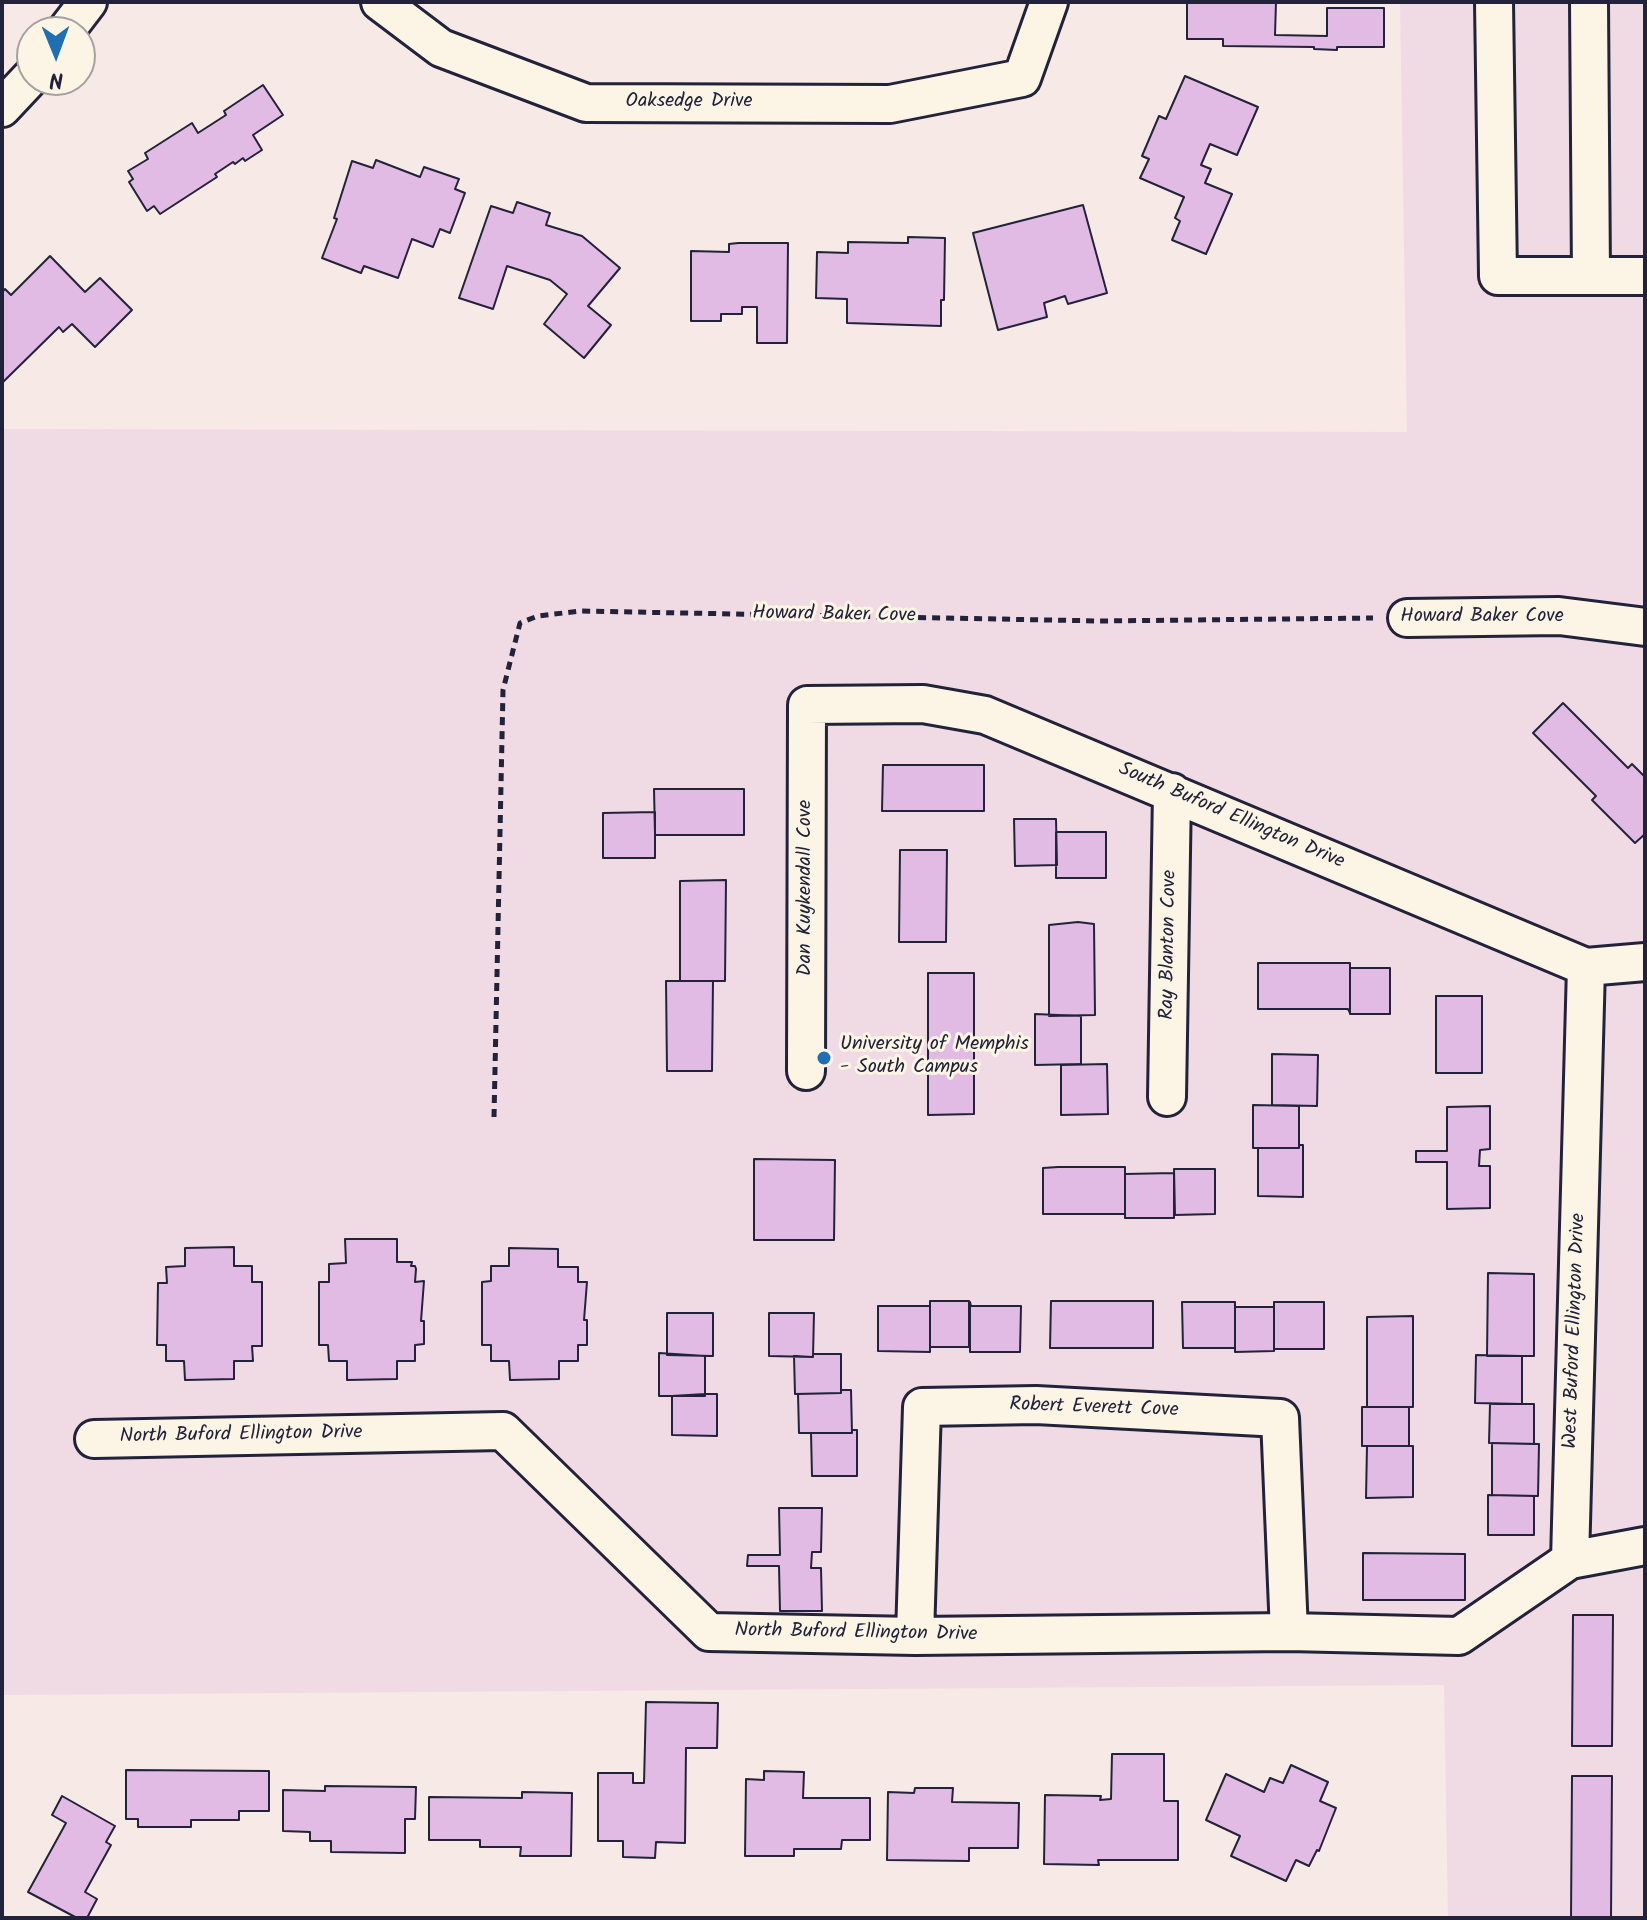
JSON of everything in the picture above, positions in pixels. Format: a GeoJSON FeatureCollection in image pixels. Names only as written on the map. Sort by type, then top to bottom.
{"type":"FeatureCollection","features":[{"type":"Feature","properties":{"kind":"street","name":"Oaksedge Drive"},"geometry":{"type":"LineString","coordinates":[[380,2],[441,48],[586,103],[890,104],[1022,78],[1049,2]]}},
{"type":"Feature","properties":{"kind":"street"},"geometry":{"type":"LineString","coordinates":[[1494,2],[1498,276],[1645,276]]}},
{"type":"Feature","properties":{"kind":"street"},"geometry":{"type":"LineString","coordinates":[[1589,2],[1591,276]]}},
{"type":"Feature","properties":{"kind":"street"},"geometry":{"type":"LineString","coordinates":[[2,108],[16,93]]}},
{"type":"Feature","properties":{"kind":"street","name":"Howard Baker Cove"},"geometry":{"type":"LineString","coordinates":[[1407,618],[1559,616],[1645,627]]}},
{"type":"Feature","properties":{"kind":"street","name":"South Buford Ellington Drive"},"geometry":{"type":"LineString","coordinates":[[807,705],[923,704],[985,715],[1586,967],[1645,962]]}},
{"type":"Feature","properties":{"kind":"street","name":"Dan Kuykendall Cove"},"geometry":{"type":"LineString","coordinates":[[806,1071],[807,705]]}},
{"type":"Feature","properties":{"kind":"street","name":"Ray Blanton Cove"},"geometry":{"type":"LineString","coordinates":[[1167,1097],[1172,792]]}},
{"type":"Feature","properties":{"kind":"street","name":"West Buford Ellington Drive"},"geometry":{"type":"LineString","coordinates":[[1570,1560],[1586,967]]}},
{"type":"Feature","properties":{"kind":"street","name":"Robert Everett Cove"},"geometry":{"type":"LineString","coordinates":[[915,1636],[922,1407],[1036,1405],[1280,1418],[1289,1632]]}},
{"type":"Feature","properties":{"kind":"street","name":"North Buford Ellington Drive"},"geometry":{"type":"LineString","coordinates":[[94,1439],[503,1431],[709,1632],[915,1636],[1289,1632],[1459,1636],[1570,1560]]}},
{"type":"Feature","properties":{"kind":"street"},"geometry":{"type":"LineString","coordinates":[[1570,1560],[1645,1546]]}},
{"type":"Feature","properties":{"kind":"path","name":"Howard Baker Cove"},"geometry":{"type":"LineString","coordinates":[[494,1117],[503,690],[520,623],[538,616],[580,611],[1100,621],[1407,618]]}},
{"type":"Feature","properties":{"kind":"shaded area","name":"University of Memphis - South Campus"},"geometry":{"type":"Polygon","coordinates":[[[1400,2],[1645,2],[1645,1918],[1448,1918],[1444,1685],[2,1695],[2,429],[1407,432],[1400,2]]]}},
{"type":"Feature","properties":{"kind":"building"},"geometry":{"type":"Polygon","coordinates":[[[1187,2],[1276,2],[1275,35],[1327,36],[1327,8],[1384,8],[1384,47],[1337,47],[1337,50],[1223,46],[1223,39],[1187,39],[1187,2]]]}},
{"type":"Feature","properties":{"kind":"building"},"geometry":{"type":"Polygon","coordinates":[[[1185,76],[1258,107],[1237,155],[1210,144],[1201,165],[1211,169],[1205,183],[1232,194],[1206,254],[1172,240],[1180,221],[1175,218],[1184,197],[1140,178],[1149,159],[1142,156],[1159,116],[1166,119],[1185,76]]]}},
{"type":"Feature","properties":{"kind":"building"},"geometry":{"type":"Polygon","coordinates":[[[263,85],[283,115],[253,135],[262,150],[245,161],[243,158],[235,164],[233,162],[215,174],[217,177],[160,214],[154,206],[147,211],[129,182],[133,179],[128,171],[148,159],[145,153],[192,123],[198,133],[263,85]]]}},
{"type":"Feature","properties":{"kind":"building"},"geometry":{"type":"Polygon","coordinates":[[[376,160],[420,177],[424,167],[459,179],[455,189],[465,193],[450,233],[440,229],[433,247],[412,239],[398,278],[364,266],[361,273],[322,258],[337,219],[334,218],[352,161],[373,168],[376,160]]]}},
{"type":"Feature","properties":{"kind":"building"},"geometry":{"type":"Polygon","coordinates":[[[517,202],[550,213],[546,225],[582,236],[620,268],[588,306],[611,325],[584,358],[544,324],[567,294],[550,280],[507,266],[493,309],[459,298],[491,206],[513,213],[517,202]]]}},
{"type":"Feature","properties":{"kind":"building"},"geometry":{"type":"Polygon","coordinates":[[[1083,205],[1107,293],[1068,304],[1065,296],[1044,303],[1047,317],[998,330],[973,233],[1083,205]]]}},
{"type":"Feature","properties":{"kind":"building"},"geometry":{"type":"Polygon","coordinates":[[[908,237],[945,238],[941,326],[847,323],[847,299],[816,298],[817,252],[848,253],[848,242],[908,243],[908,237]]]}},
{"type":"Feature","properties":{"kind":"building"},"geometry":{"type":"Polygon","coordinates":[[[788,243],[787,343],[757,343],[757,307],[742,307],[742,314],[721,314],[721,321],[691,321],[691,251],[729,252],[729,244],[788,243]]]}},
{"type":"Feature","properties":{"kind":"building"},"geometry":{"type":"Polygon","coordinates":[[[50,256],[85,292],[100,278],[132,310],[95,347],[72,324],[63,332],[59,327],[2,383],[2,292],[5,289],[11,295],[50,256]]]}},
{"type":"Feature","properties":{"kind":"building"},"geometry":{"type":"Polygon","coordinates":[[[1563,703],[1628,768],[1632,764],[1645,777],[1645,834],[1635,843],[1592,800],[1596,796],[1533,733],[1563,703]]]}},
{"type":"Feature","properties":{"kind":"building"},"geometry":{"type":"Polygon","coordinates":[[[883,765],[984,765],[984,811],[882,811],[883,765]]]}},
{"type":"Feature","properties":{"kind":"building"},"geometry":{"type":"Polygon","coordinates":[[[654,789],[744,789],[744,835],[655,835],[654,789]]]}},
{"type":"Feature","properties":{"kind":"building"},"geometry":{"type":"Polygon","coordinates":[[[655,812],[655,858],[603,858],[603,813],[655,812]]]}},
{"type":"Feature","properties":{"kind":"building"},"geometry":{"type":"Polygon","coordinates":[[[1014,819],[1056,819],[1057,865],[1015,866],[1014,819]]]}},
{"type":"Feature","properties":{"kind":"building"},"geometry":{"type":"Polygon","coordinates":[[[1056,832],[1106,832],[1106,878],[1056,878],[1056,832]]]}},
{"type":"Feature","properties":{"kind":"building"},"geometry":{"type":"Polygon","coordinates":[[[900,850],[947,850],[946,942],[899,942],[900,850]]]}},
{"type":"Feature","properties":{"kind":"building"},"geometry":{"type":"Polygon","coordinates":[[[726,880],[725,981],[680,981],[680,881],[726,880]]]}},
{"type":"Feature","properties":{"kind":"building"},"geometry":{"type":"Polygon","coordinates":[[[1094,924],[1095,1015],[1049,1016],[1049,925],[1094,924]]]}},
{"type":"Feature","properties":{"kind":"building"},"geometry":{"type":"Polygon","coordinates":[[[1258,963],[1350,963],[1350,1013],[1348,1009],[1258,1009],[1258,963]]]}},
{"type":"Feature","properties":{"kind":"building"},"geometry":{"type":"Polygon","coordinates":[[[1350,968],[1390,968],[1390,1014],[1350,1014],[1350,968]]]}},
{"type":"Feature","properties":{"kind":"building"},"geometry":{"type":"Polygon","coordinates":[[[928,973],[974,973],[974,1114],[928,1115],[928,973]]]}},
{"type":"Feature","properties":{"kind":"building"},"geometry":{"type":"Polygon","coordinates":[[[666,981],[713,981],[712,1071],[667,1071],[666,981]]]}},
{"type":"Feature","properties":{"kind":"building"},"geometry":{"type":"Polygon","coordinates":[[[1436,996],[1482,996],[1482,1073],[1436,1073],[1436,996]]]}},
{"type":"Feature","properties":{"kind":"building"},"geometry":{"type":"Polygon","coordinates":[[[1035,1014],[1081,1016],[1081,1064],[1035,1065],[1035,1014]]]}},
{"type":"Feature","properties":{"kind":"building"},"geometry":{"type":"Polygon","coordinates":[[[1272,1054],[1318,1055],[1317,1106],[1272,1105],[1272,1054]]]}},
{"type":"Feature","properties":{"kind":"building"},"geometry":{"type":"Polygon","coordinates":[[[1107,1064],[1108,1114],[1061,1115],[1061,1065],[1107,1064]]]}},
{"type":"Feature","properties":{"kind":"building"},"geometry":{"type":"Polygon","coordinates":[[[1253,1105],[1299,1106],[1299,1148],[1253,1148],[1253,1105]]]}},
{"type":"Feature","properties":{"kind":"building"},"geometry":{"type":"Polygon","coordinates":[[[1490,1106],[1490,1149],[1480,1150],[1479,1166],[1490,1166],[1490,1208],[1447,1209],[1447,1162],[1416,1162],[1416,1151],[1447,1151],[1447,1107],[1490,1106]]]}},
{"type":"Feature","properties":{"kind":"building"},"geometry":{"type":"Polygon","coordinates":[[[1303,1145],[1303,1197],[1258,1196],[1258,1148],[1299,1148],[1303,1145]]]}},
{"type":"Feature","properties":{"kind":"building"},"geometry":{"type":"Polygon","coordinates":[[[754,1159],[835,1160],[834,1240],[754,1240],[754,1159]]]}},
{"type":"Feature","properties":{"kind":"building"},"geometry":{"type":"Polygon","coordinates":[[[1125,1167],[1125,1214],[1043,1214],[1043,1168],[1125,1167]]]}},
{"type":"Feature","properties":{"kind":"building"},"geometry":{"type":"Polygon","coordinates":[[[1174,1169],[1215,1169],[1215,1214],[1175,1215],[1174,1169]]]}},
{"type":"Feature","properties":{"kind":"building"},"geometry":{"type":"Polygon","coordinates":[[[1174,1173],[1174,1218],[1125,1218],[1125,1174],[1174,1173]]]}},
{"type":"Feature","properties":{"kind":"building"},"geometry":{"type":"Polygon","coordinates":[[[345,1239],[397,1239],[397,1262],[412,1262],[411,1266],[416,1269],[415,1282],[424,1281],[421,1321],[424,1321],[424,1344],[415,1345],[415,1361],[397,1361],[397,1379],[347,1380],[347,1361],[329,1361],[328,1345],[319,1345],[319,1282],[329,1282],[329,1264],[346,1263],[345,1239]]]}},
{"type":"Feature","properties":{"kind":"building"},"geometry":{"type":"Polygon","coordinates":[[[234,1247],[234,1266],[252,1266],[252,1282],[262,1282],[262,1346],[252,1346],[253,1361],[234,1361],[234,1379],[185,1380],[184,1361],[166,1361],[166,1345],[157,1345],[158,1283],[167,1283],[166,1267],[185,1266],[185,1248],[234,1247]]]}},
{"type":"Feature","properties":{"kind":"building"},"geometry":{"type":"Polygon","coordinates":[[[509,1248],[558,1249],[558,1267],[578,1267],[578,1282],[587,1282],[584,1320],[587,1320],[587,1345],[578,1345],[578,1361],[559,1361],[559,1379],[510,1380],[509,1361],[491,1361],[491,1345],[482,1345],[482,1282],[491,1281],[491,1266],[509,1266],[509,1248]]]}},
{"type":"Feature","properties":{"kind":"building"},"geometry":{"type":"Polygon","coordinates":[[[1488,1273],[1534,1274],[1534,1356],[1487,1356],[1488,1273]]]}},
{"type":"Feature","properties":{"kind":"building"},"geometry":{"type":"Polygon","coordinates":[[[930,1301],[969,1301],[969,1347],[930,1347],[930,1301]]]}},
{"type":"Feature","properties":{"kind":"building"},"geometry":{"type":"Polygon","coordinates":[[[1051,1301],[1153,1301],[1153,1348],[1050,1348],[1051,1301]]]}},
{"type":"Feature","properties":{"kind":"building"},"geometry":{"type":"Polygon","coordinates":[[[970,1302],[971,1306],[1021,1306],[1020,1352],[970,1352],[970,1302]]]}},
{"type":"Feature","properties":{"kind":"building"},"geometry":{"type":"Polygon","coordinates":[[[1182,1302],[1235,1302],[1235,1348],[1183,1348],[1182,1302]]]}},
{"type":"Feature","properties":{"kind":"building"},"geometry":{"type":"Polygon","coordinates":[[[1274,1302],[1324,1302],[1324,1349],[1274,1349],[1274,1302]]]}},
{"type":"Feature","properties":{"kind":"building"},"geometry":{"type":"Polygon","coordinates":[[[878,1306],[930,1306],[930,1352],[878,1351],[878,1306]]]}},
{"type":"Feature","properties":{"kind":"building"},"geometry":{"type":"Polygon","coordinates":[[[1235,1307],[1274,1307],[1274,1351],[1235,1352],[1235,1307]]]}},
{"type":"Feature","properties":{"kind":"building"},"geometry":{"type":"Polygon","coordinates":[[[667,1313],[713,1313],[713,1356],[667,1355],[667,1313]]]}},
{"type":"Feature","properties":{"kind":"building"},"geometry":{"type":"Polygon","coordinates":[[[769,1313],[814,1313],[813,1357],[769,1356],[769,1313]]]}},
{"type":"Feature","properties":{"kind":"building"},"geometry":{"type":"Polygon","coordinates":[[[1413,1316],[1413,1407],[1367,1407],[1367,1317],[1413,1316]]]}},
{"type":"Feature","properties":{"kind":"building"},"geometry":{"type":"Polygon","coordinates":[[[659,1353],[705,1356],[705,1396],[659,1396],[659,1353]]]}},
{"type":"Feature","properties":{"kind":"building"},"geometry":{"type":"Polygon","coordinates":[[[813,1354],[841,1354],[841,1393],[795,1394],[794,1356],[813,1357],[813,1354]]]}},
{"type":"Feature","properties":{"kind":"building"},"geometry":{"type":"Polygon","coordinates":[[[1476,1355],[1522,1356],[1522,1404],[1475,1403],[1476,1355]]]}},
{"type":"Feature","properties":{"kind":"building"},"geometry":{"type":"Polygon","coordinates":[[[841,1390],[851,1390],[852,1433],[799,1433],[798,1394],[841,1393],[841,1390]]]}},
{"type":"Feature","properties":{"kind":"building"},"geometry":{"type":"Polygon","coordinates":[[[717,1394],[717,1436],[672,1435],[672,1396],[717,1394]]]}},
{"type":"Feature","properties":{"kind":"building"},"geometry":{"type":"Polygon","coordinates":[[[1490,1404],[1534,1404],[1534,1444],[1489,1443],[1490,1404]]]}},
{"type":"Feature","properties":{"kind":"building"},"geometry":{"type":"Polygon","coordinates":[[[1362,1407],[1409,1407],[1409,1446],[1362,1446],[1362,1407]]]}},
{"type":"Feature","properties":{"kind":"building"},"geometry":{"type":"Polygon","coordinates":[[[852,1430],[857,1430],[857,1476],[812,1476],[811,1433],[852,1433],[852,1430]]]}},
{"type":"Feature","properties":{"kind":"building"},"geometry":{"type":"Polygon","coordinates":[[[1492,1443],[1539,1444],[1538,1496],[1492,1495],[1492,1443]]]}},
{"type":"Feature","properties":{"kind":"building"},"geometry":{"type":"Polygon","coordinates":[[[1367,1446],[1413,1446],[1413,1497],[1366,1498],[1367,1446]]]}},
{"type":"Feature","properties":{"kind":"building"},"geometry":{"type":"Polygon","coordinates":[[[1488,1495],[1534,1496],[1534,1535],[1488,1535],[1488,1495]]]}},
{"type":"Feature","properties":{"kind":"building"},"geometry":{"type":"Polygon","coordinates":[[[779,1508],[822,1508],[821,1552],[812,1552],[811,1568],[821,1568],[822,1611],[780,1611],[779,1566],[747,1566],[748,1555],[780,1555],[779,1508]]]}},
{"type":"Feature","properties":{"kind":"building"},"geometry":{"type":"Polygon","coordinates":[[[1363,1553],[1465,1554],[1465,1600],[1363,1600],[1363,1553]]]}},
{"type":"Feature","properties":{"kind":"building"},"geometry":{"type":"Polygon","coordinates":[[[1573,1615],[1613,1615],[1612,1746],[1572,1746],[1573,1615]]]}},
{"type":"Feature","properties":{"kind":"building"},"geometry":{"type":"Polygon","coordinates":[[[646,1702],[718,1703],[717,1748],[686,1748],[685,1843],[656,1842],[655,1858],[623,1857],[623,1841],[598,1841],[598,1773],[633,1773],[633,1783],[644,1783],[646,1702]]]}},
{"type":"Feature","properties":{"kind":"building"},"geometry":{"type":"Polygon","coordinates":[[[1112,1754],[1164,1754],[1164,1801],[1178,1801],[1178,1860],[1098,1860],[1099,1865],[1044,1864],[1045,1795],[1111,1799],[1112,1754]]]}},
{"type":"Feature","properties":{"kind":"building"},"geometry":{"type":"Polygon","coordinates":[[[1291,1765],[1328,1782],[1320,1801],[1336,1808],[1319,1851],[1309,1866],[1296,1860],[1286,1881],[1231,1856],[1240,1836],[1206,1820],[1226,1774],[1264,1792],[1270,1778],[1283,1783],[1291,1765]]]}},
{"type":"Feature","properties":{"kind":"building"},"geometry":{"type":"Polygon","coordinates":[[[126,1770],[269,1771],[269,1811],[239,1811],[239,1820],[191,1820],[191,1827],[138,1827],[138,1819],[126,1819],[126,1770]]]}},
{"type":"Feature","properties":{"kind":"building"},"geometry":{"type":"Polygon","coordinates":[[[764,1771],[804,1772],[803,1798],[870,1798],[870,1840],[842,1840],[841,1849],[794,1849],[794,1856],[745,1856],[746,1779],[764,1780],[764,1771]]]}},
{"type":"Feature","properties":{"kind":"building"},"geometry":{"type":"Polygon","coordinates":[[[1572,1776],[1612,1776],[1611,1918],[1571,1918],[1572,1776]]]}},
{"type":"Feature","properties":{"kind":"building"},"geometry":{"type":"Polygon","coordinates":[[[325,1786],[416,1787],[415,1819],[405,1819],[405,1853],[331,1852],[331,1841],[310,1841],[310,1832],[283,1831],[283,1790],[325,1791],[325,1786]]]}},
{"type":"Feature","properties":{"kind":"building"},"geometry":{"type":"Polygon","coordinates":[[[915,1788],[953,1788],[952,1802],[1019,1803],[1018,1848],[969,1848],[969,1861],[887,1860],[888,1792],[914,1793],[915,1788]]]}},
{"type":"Feature","properties":{"kind":"building"},"geometry":{"type":"Polygon","coordinates":[[[522,1792],[572,1793],[571,1856],[520,1856],[521,1847],[480,1847],[480,1840],[429,1840],[429,1797],[522,1798],[522,1792]]]}},
{"type":"Feature","properties":{"kind":"building"},"geometry":{"type":"Polygon","coordinates":[[[62,1796],[115,1826],[106,1842],[111,1845],[85,1892],[97,1899],[87,1918],[77,1918],[28,1892],[66,1823],[52,1815],[62,1796]]]}},
{"type":"Feature","properties":{"kind":"place","name":"University of Memphis - South Campus"},"geometry":{"type":"Point","coordinates":[824,1058]}}]}
